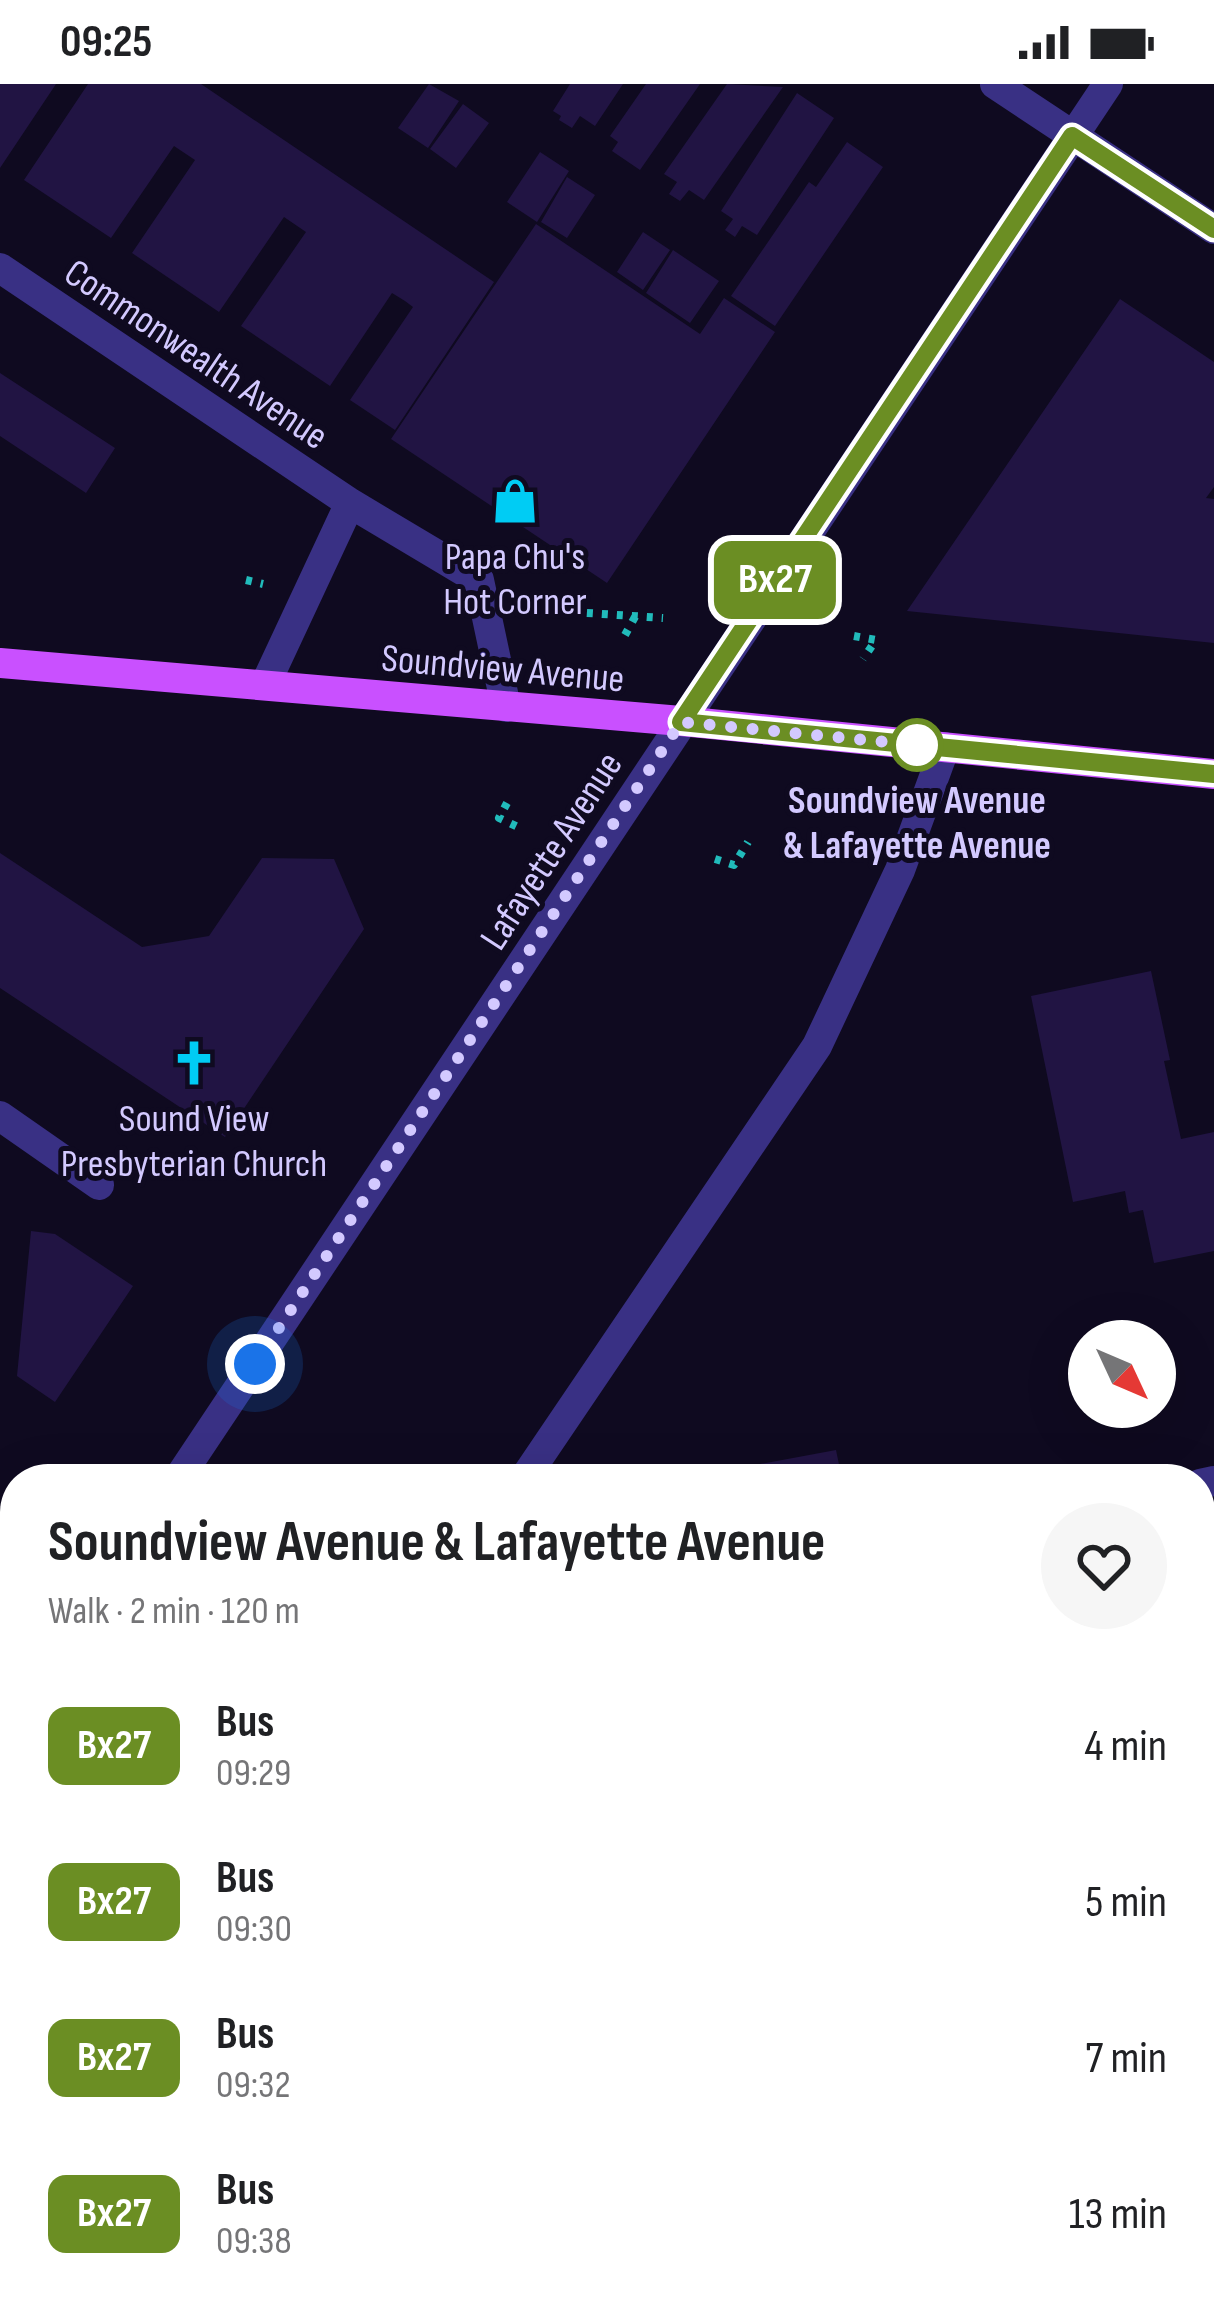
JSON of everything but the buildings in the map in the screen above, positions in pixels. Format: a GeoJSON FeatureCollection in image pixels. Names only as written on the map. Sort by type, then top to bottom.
{"type":"FeatureCollection","features":[{"type":"Feature","properties":{"kind":"main road","name":"Soundview Avenue"},"geometry":{"type":"LineString","coordinates":[[0,663],[1214,774]]}},
{"type":"Feature","properties":{"kind":"street"},"geometry":{"type":"LineString","coordinates":[[995,84],[1214,229]]}},
{"type":"Feature","properties":{"kind":"street","name":"Lafayette Avenue"},"geometry":{"type":"LineString","coordinates":[[188,1464],[1108,84]]}},
{"type":"Feature","properties":{"kind":"street","name":"Commonwealth Avenue"},"geometry":{"type":"LineString","coordinates":[[0,268],[350,502],[479,580],[506,706]]}},
{"type":"Feature","properties":{"kind":"street"},"geometry":{"type":"LineString","coordinates":[[265,686],[350,502]]}},
{"type":"Feature","properties":{"kind":"street"},"geometry":{"type":"LineString","coordinates":[[534,1464],[817,1046],[900,870],[945,748]]}},
{"type":"Feature","properties":{"kind":"street"},"geometry":{"type":"LineString","coordinates":[[0,1116],[99,1185]]}},
{"type":"Feature","properties":{"kind":"path"},"geometry":{"type":"LineString","coordinates":[[522,608],[663,617]]}},
{"type":"Feature","properties":{"kind":"path"},"geometry":{"type":"LineString","coordinates":[[625,635],[636,615]]}},
{"type":"Feature","properties":{"kind":"path"},"geometry":{"type":"LineString","coordinates":[[854,635],[876,640],[863,659]]}},
{"type":"Feature","properties":{"kind":"path"},"geometry":{"type":"LineString","coordinates":[[507,802],[499,818],[522,830]]}},
{"type":"Feature","properties":{"kind":"path"},"geometry":{"type":"LineString","coordinates":[[715,860],[734,865],[748,842]]}},
{"type":"Feature","properties":{"kind":"bus line","name":"Bx27"},"geometry":{"type":"LineString","coordinates":[[1214,229],[1072,136],[681,722],[1214,774]]}},
{"type":"Feature","properties":{"kind":"place","name":"Papa Chu's Hot Corner"},"geometry":{"type":"Point","coordinates":[515,501]}},
{"type":"Feature","properties":{"kind":"place","name":"Soundview Avenue & Lafayette Avenue"},"geometry":{"type":"Point","coordinates":[917,745]}},
{"type":"Feature","properties":{"kind":"place","name":"Sound View Presbyterian Church"},"geometry":{"type":"Point","coordinates":[194,1063]}},
{"type":"Feature","properties":{"kind":"route"},"geometry":{"type":"LineString","coordinates":[[255,1364],[681,722],[917,745]]}}]}
